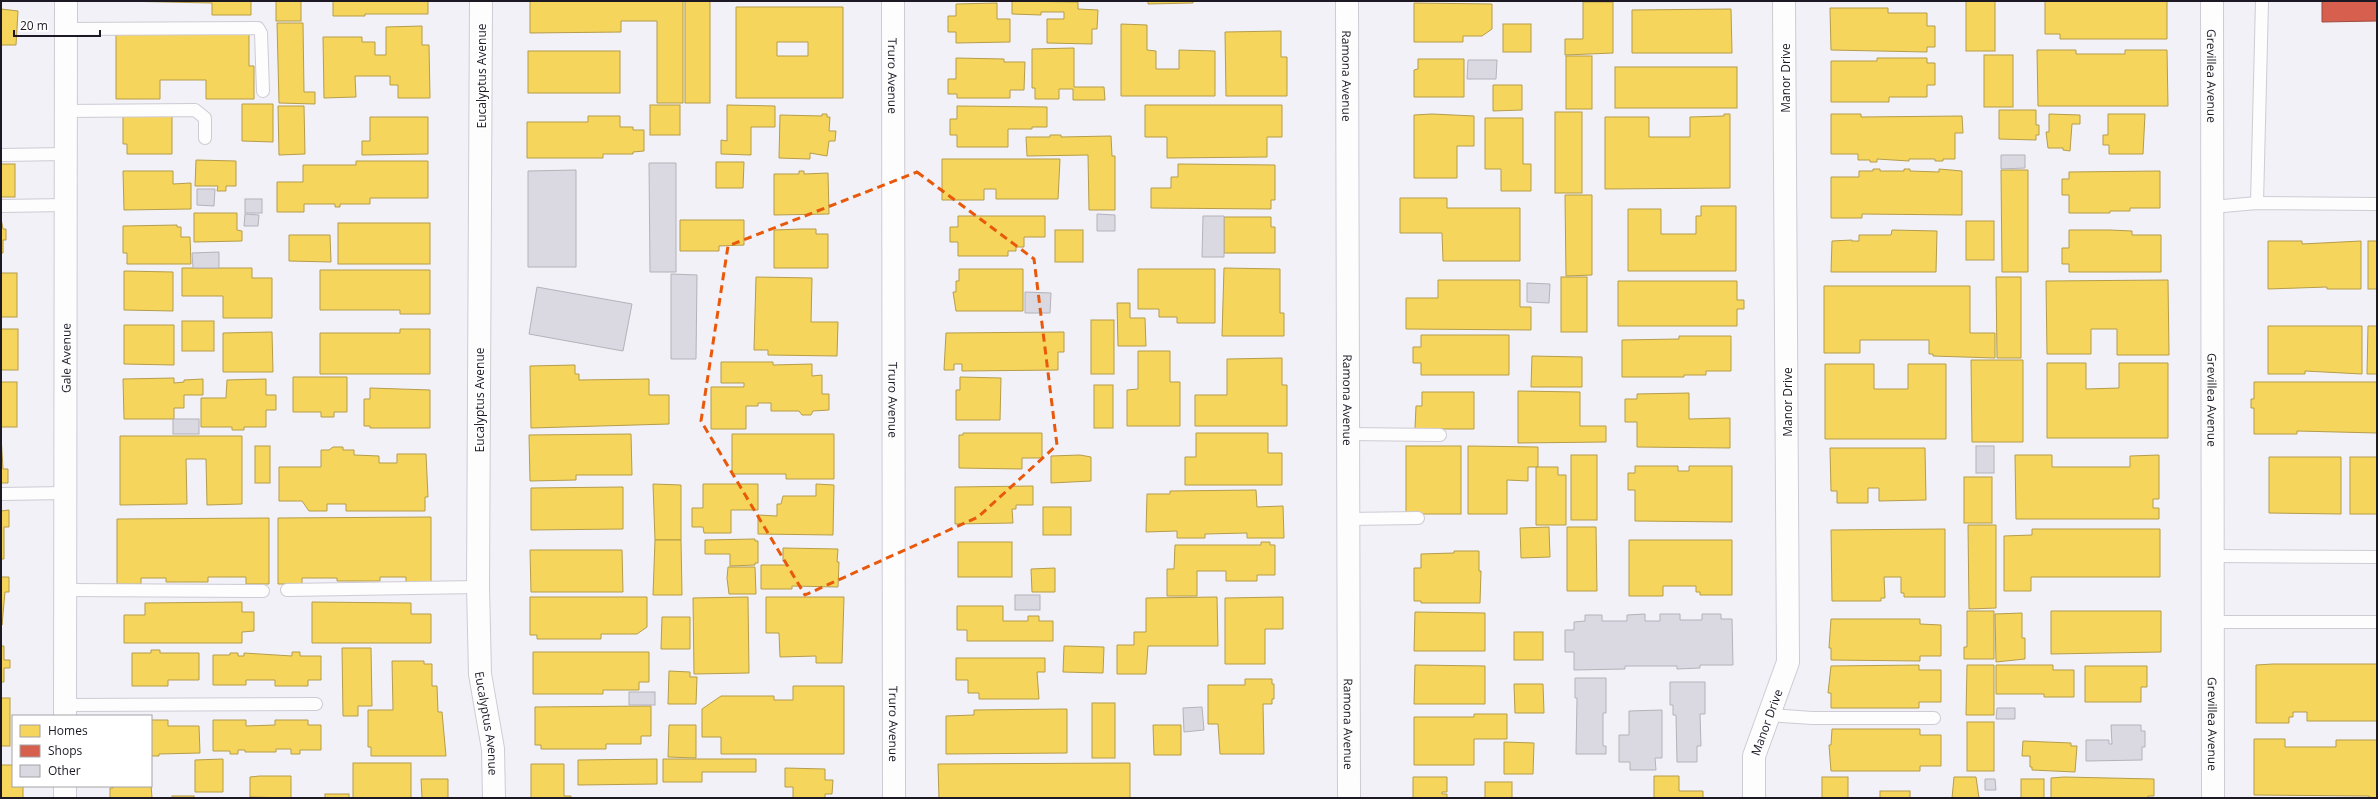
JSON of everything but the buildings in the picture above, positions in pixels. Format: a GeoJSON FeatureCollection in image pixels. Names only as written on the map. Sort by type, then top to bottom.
{"type":"FeatureCollection","features":[{"type":"Feature","properties":{"kind":"street","name":"Gale Avenue"},"geometry":{"type":"LineString","coordinates":[[65,711],[66,1]]}},
{"type":"Feature","properties":{"kind":"street","name":"Eucalyptus Avenue"},"geometry":{"type":"LineString","coordinates":[[481,1],[478,587],[480,674],[493,749],[494,798]]}},
{"type":"Feature","properties":{"kind":"street","name":"Truro Avenue"},"geometry":{"type":"LineString","coordinates":[[893,1],[894,798]]}},
{"type":"Feature","properties":{"kind":"street","name":"Ramona Avenue"},"geometry":{"type":"LineString","coordinates":[[1347,1],[1349,798]]}},
{"type":"Feature","properties":{"kind":"street","name":"Manor Drive"},"geometry":{"type":"LineString","coordinates":[[1754,798],[1754,756],[1788,662],[1784,1]]}},
{"type":"Feature","properties":{"kind":"street","name":"Grevillea Avenue"},"geometry":{"type":"LineString","coordinates":[[2212,1],[2213,798]]}},
{"type":"Feature","properties":{"kind":"street"},"geometry":{"type":"LineString","coordinates":[[65,787],[65,798]]}},
{"type":"Feature","properties":{"kind":"lane"},"geometry":{"type":"LineString","coordinates":[[2258,203],[2262,1]]}},
{"type":"Feature","properties":{"kind":"lane"},"geometry":{"type":"LineString","coordinates":[[66,29],[258,28],[262,33],[263,91]]}},
{"type":"Feature","properties":{"kind":"lane"},"geometry":{"type":"LineString","coordinates":[[66,111],[196,110],[205,118],[205,138]]}},
{"type":"Feature","properties":{"kind":"lane"},"geometry":{"type":"LineString","coordinates":[[1,155],[66,154]]}},
{"type":"Feature","properties":{"kind":"lane"},"geometry":{"type":"LineString","coordinates":[[2212,207],[2258,203],[2377,204]]}},
{"type":"Feature","properties":{"kind":"lane"},"geometry":{"type":"LineString","coordinates":[[1,206],[66,205]]}},
{"type":"Feature","properties":{"kind":"lane"},"geometry":{"type":"LineString","coordinates":[[1348,434],[1440,435]]}},
{"type":"Feature","properties":{"kind":"lane"},"geometry":{"type":"LineString","coordinates":[[1,494],[66,493]]}},
{"type":"Feature","properties":{"kind":"lane"},"geometry":{"type":"LineString","coordinates":[[1348,518],[1418,518]]}},
{"type":"Feature","properties":{"kind":"lane"},"geometry":{"type":"LineString","coordinates":[[2213,556],[2375,557]]}},
{"type":"Feature","properties":{"kind":"lane"},"geometry":{"type":"LineString","coordinates":[[286,590],[478,587]]}},
{"type":"Feature","properties":{"kind":"lane"},"geometry":{"type":"LineString","coordinates":[[66,590],[264,590]]}},
{"type":"Feature","properties":{"kind":"lane"},"geometry":{"type":"LineString","coordinates":[[2213,622],[2376,622]]}},
{"type":"Feature","properties":{"kind":"lane"},"geometry":{"type":"LineString","coordinates":[[65,711],[316,704]]}},
{"type":"Feature","properties":{"kind":"lane"},"geometry":{"type":"LineString","coordinates":[[1769,714],[1812,718],[1934,718]]}},
{"type":"Feature","properties":{"kind":"highlighted area"},"geometry":{"type":"Polygon","coordinates":[[[917,172],[1034,259],[1057,445],[978,517],[805,595],[701,421],[728,246],[917,172]]]}}]}
